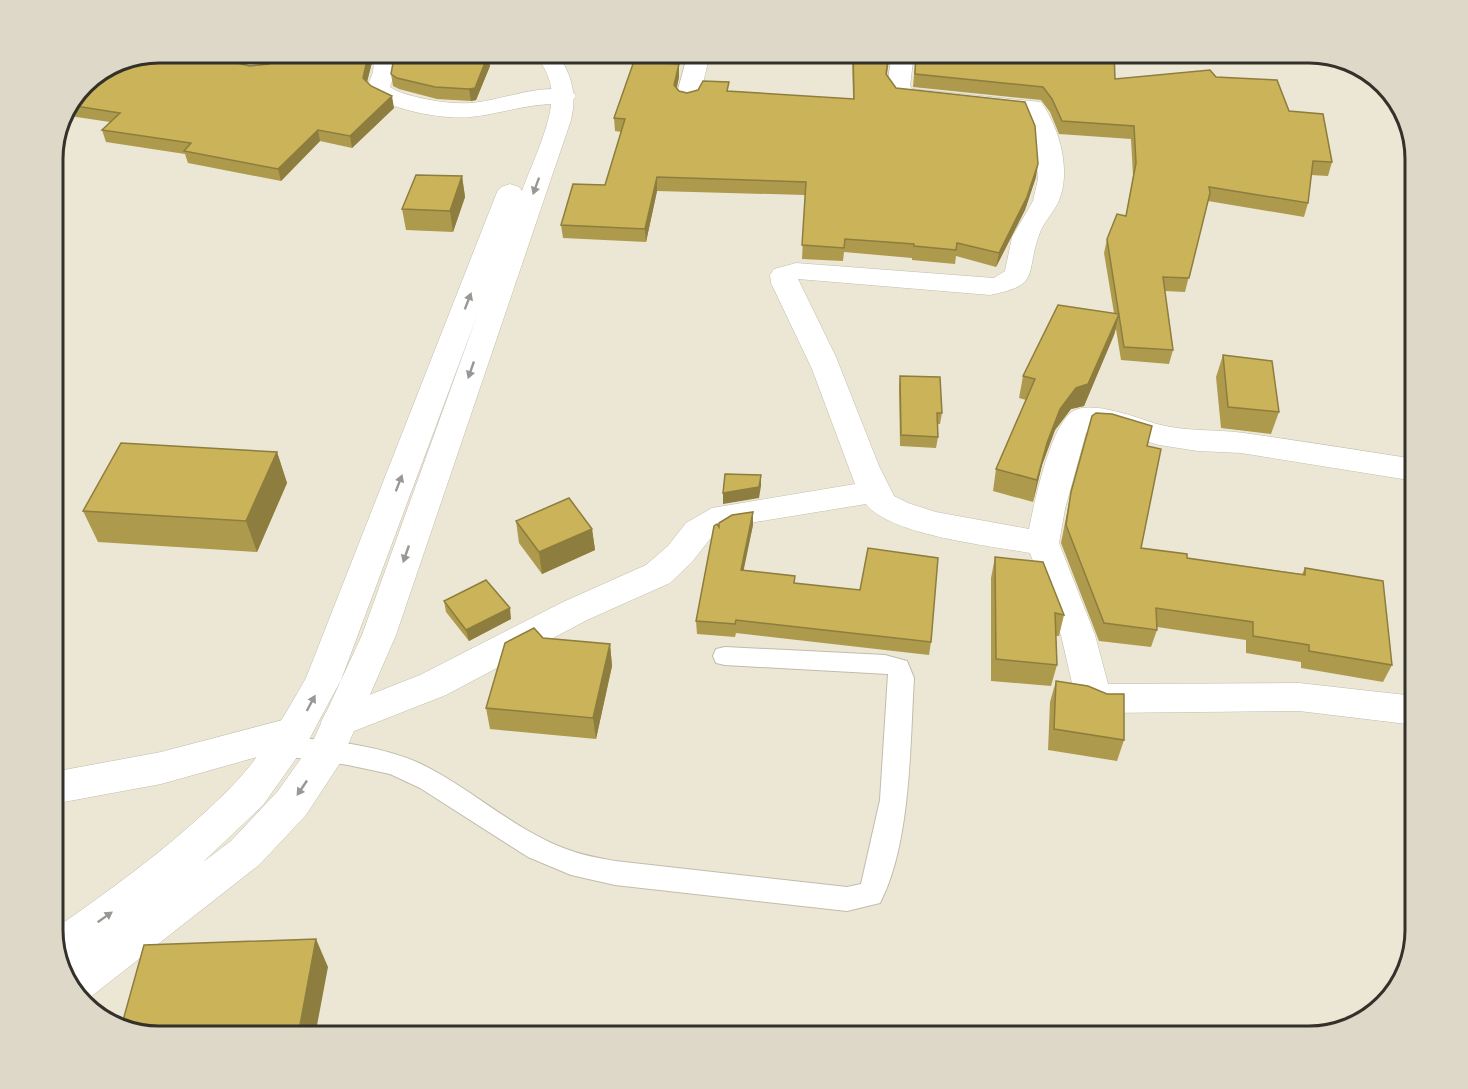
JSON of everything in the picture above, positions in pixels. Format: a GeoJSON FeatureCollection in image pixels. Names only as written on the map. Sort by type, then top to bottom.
{"type":"FeatureCollection","features":[{"type":"Feature","properties":{"kind":"street"},"geometry":{"type":"LineString","coordinates":[[385,63],[378,88],[384,95],[437,109],[469,110],[553,96]]}},
{"type":"Feature","properties":{"kind":"street"},"geometry":{"type":"LineString","coordinates":[[530,63],[541,86],[553,96]]}},
{"type":"Feature","properties":{"kind":"street"},"geometry":{"type":"LineString","coordinates":[[65,946],[129,900],[249,794],[289,739],[323,680],[538,122],[562,80],[552,63]]}},
{"type":"Feature","properties":{"kind":"street"},"geometry":{"type":"LineString","coordinates":[[688,98],[696,63]]}},
{"type":"Feature","properties":{"kind":"street"},"geometry":{"type":"LineString","coordinates":[[901,63],[898,87],[905,95],[1033,107],[1047,137],[1050,166],[1048,198],[1024,238],[1021,267],[1016,278],[1010,282],[990,287],[796,271],[784,275],[785,283],[812,334],[833,383],[869,481],[882,503],[901,514],[958,528],[1042,543]]}},
{"type":"Feature","properties":{"kind":"street"},"geometry":{"type":"LineString","coordinates":[[78,981],[245,852],[292,803],[333,737],[354,695],[379,635],[551,142],[553,96]]}},
{"type":"Feature","properties":{"kind":"street"},"geometry":{"type":"LineString","coordinates":[[1405,468],[1251,445],[1159,435],[1109,420],[1084,418],[1072,429],[1049,508],[1042,543],[1078,635],[1092,692],[1101,699],[1299,698],[1405,710]]}},
{"type":"Feature","properties":{"kind":"street"},"geometry":{"type":"LineString","coordinates":[[333,737],[575,611],[658,574],[680,554],[698,531],[723,516],[876,492]]}},
{"type":"Feature","properties":{"kind":"street"},"geometry":{"type":"LineString","coordinates":[[63,786],[161,768],[289,739]]}},
{"type":"Feature","properties":{"kind":"lane"},"geometry":{"type":"LineString","coordinates":[[289,739],[333,737],[408,770],[557,858],[584,866],[615,873],[847,898],[870,894],[877,881],[893,800],[902,678],[898,668],[885,664],[725,657]]}},
{"type":"Feature","properties":{"kind":"building"},"geometry":{"type":"Polygon","coordinates":[[[159,63],[237,63],[250,66],[271,63],[366,63],[363,78],[371,86],[392,96],[350,136],[318,130],[278,169],[184,151],[191,143],[102,130],[120,113],[79,107],[96,87],[111,76],[128,68],[159,63]]]}},
{"type":"Feature","properties":{"kind":"building"},"geometry":{"type":"Polygon","coordinates":[[[393,63],[485,63],[475,88],[469,89],[435,87],[397,78],[391,74],[393,63]]]}},
{"type":"Feature","properties":{"kind":"building"},"geometry":{"type":"Polygon","coordinates":[[[633,63],[679,64],[674,85],[679,91],[687,93],[698,90],[703,81],[729,82],[727,91],[854,99],[853,63],[888,63],[886,74],[896,88],[1025,102],[1035,126],[1038,164],[1027,197],[999,253],[957,243],[956,250],[914,246],[914,244],[845,239],[844,248],[802,245],[806,182],[657,177],[645,229],[561,225],[573,184],[605,185],[625,119],[614,118],[633,63]]]}},
{"type":"Feature","properties":{"kind":"building"},"geometry":{"type":"Polygon","coordinates":[[[916,63],[1114,63],[1115,79],[1210,70],[1216,77],[1277,80],[1289,111],[1323,114],[1332,162],[1313,161],[1308,203],[1209,187],[1210,193],[1189,278],[1163,277],[1173,350],[1124,347],[1107,239],[1117,214],[1126,216],[1136,163],[1134,126],[1062,121],[1052,99],[1043,87],[915,74],[916,63]]]}},
{"type":"Feature","properties":{"kind":"building"},"geometry":{"type":"Polygon","coordinates":[[[416,175],[462,176],[450,211],[402,209],[416,175]]]}},
{"type":"Feature","properties":{"kind":"building"},"geometry":{"type":"Polygon","coordinates":[[[1058,305],[1119,314],[1088,384],[1076,388],[1060,409],[1047,443],[1037,480],[996,469],[1035,379],[1023,376],[1058,305]]]}},
{"type":"Feature","properties":{"kind":"building"},"geometry":{"type":"Polygon","coordinates":[[[1223,355],[1272,361],[1279,412],[1228,407],[1223,355]]]}},
{"type":"Feature","properties":{"kind":"building"},"geometry":{"type":"Polygon","coordinates":[[[900,376],[940,377],[942,413],[937,413],[938,437],[901,435],[900,376]]]}},
{"type":"Feature","properties":{"kind":"building"},"geometry":{"type":"Polygon","coordinates":[[[1096,413],[1112,414],[1152,426],[1147,446],[1161,449],[1141,548],[1187,554],[1187,558],[1305,575],[1305,568],[1383,581],[1392,665],[1309,651],[1309,645],[1253,636],[1253,622],[1156,608],[1157,630],[1104,623],[1066,525],[1071,492],[1092,416],[1096,413]]]}},
{"type":"Feature","properties":{"kind":"building"},"geometry":{"type":"Polygon","coordinates":[[[121,443],[277,452],[246,521],[83,511],[121,443]]]}},
{"type":"Feature","properties":{"kind":"building"},"geometry":{"type":"Polygon","coordinates":[[[725,474],[761,475],[759,487],[723,493],[725,474]]]}},
{"type":"Feature","properties":{"kind":"building"},"geometry":{"type":"Polygon","coordinates":[[[569,498],[592,529],[539,552],[516,521],[569,498]]]}},
{"type":"Feature","properties":{"kind":"building"},"geometry":{"type":"Polygon","coordinates":[[[753,512],[741,570],[795,576],[794,583],[860,590],[868,548],[938,558],[931,642],[736,620],[735,624],[696,621],[714,526],[717,524],[719,527],[719,523],[732,515],[753,512]]]}},
{"type":"Feature","properties":{"kind":"building"},"geometry":{"type":"Polygon","coordinates":[[[995,557],[1043,562],[1064,615],[1055,613],[1057,665],[996,659],[995,557]]]}},
{"type":"Feature","properties":{"kind":"building"},"geometry":{"type":"Polygon","coordinates":[[[486,580],[510,608],[466,630],[444,601],[486,580]]]}},
{"type":"Feature","properties":{"kind":"building"},"geometry":{"type":"Polygon","coordinates":[[[534,628],[543,638],[610,644],[593,718],[486,708],[505,643],[534,628]]]}},
{"type":"Feature","properties":{"kind":"building"},"geometry":{"type":"Polygon","coordinates":[[[1056,681],[1088,686],[1107,694],[1124,694],[1124,740],[1054,729],[1056,681]]]}},
{"type":"Feature","properties":{"kind":"building"},"geometry":{"type":"Polygon","coordinates":[[[316,939],[300,1026],[159,1026],[123,1019],[144,945],[316,939]]]}}]}
